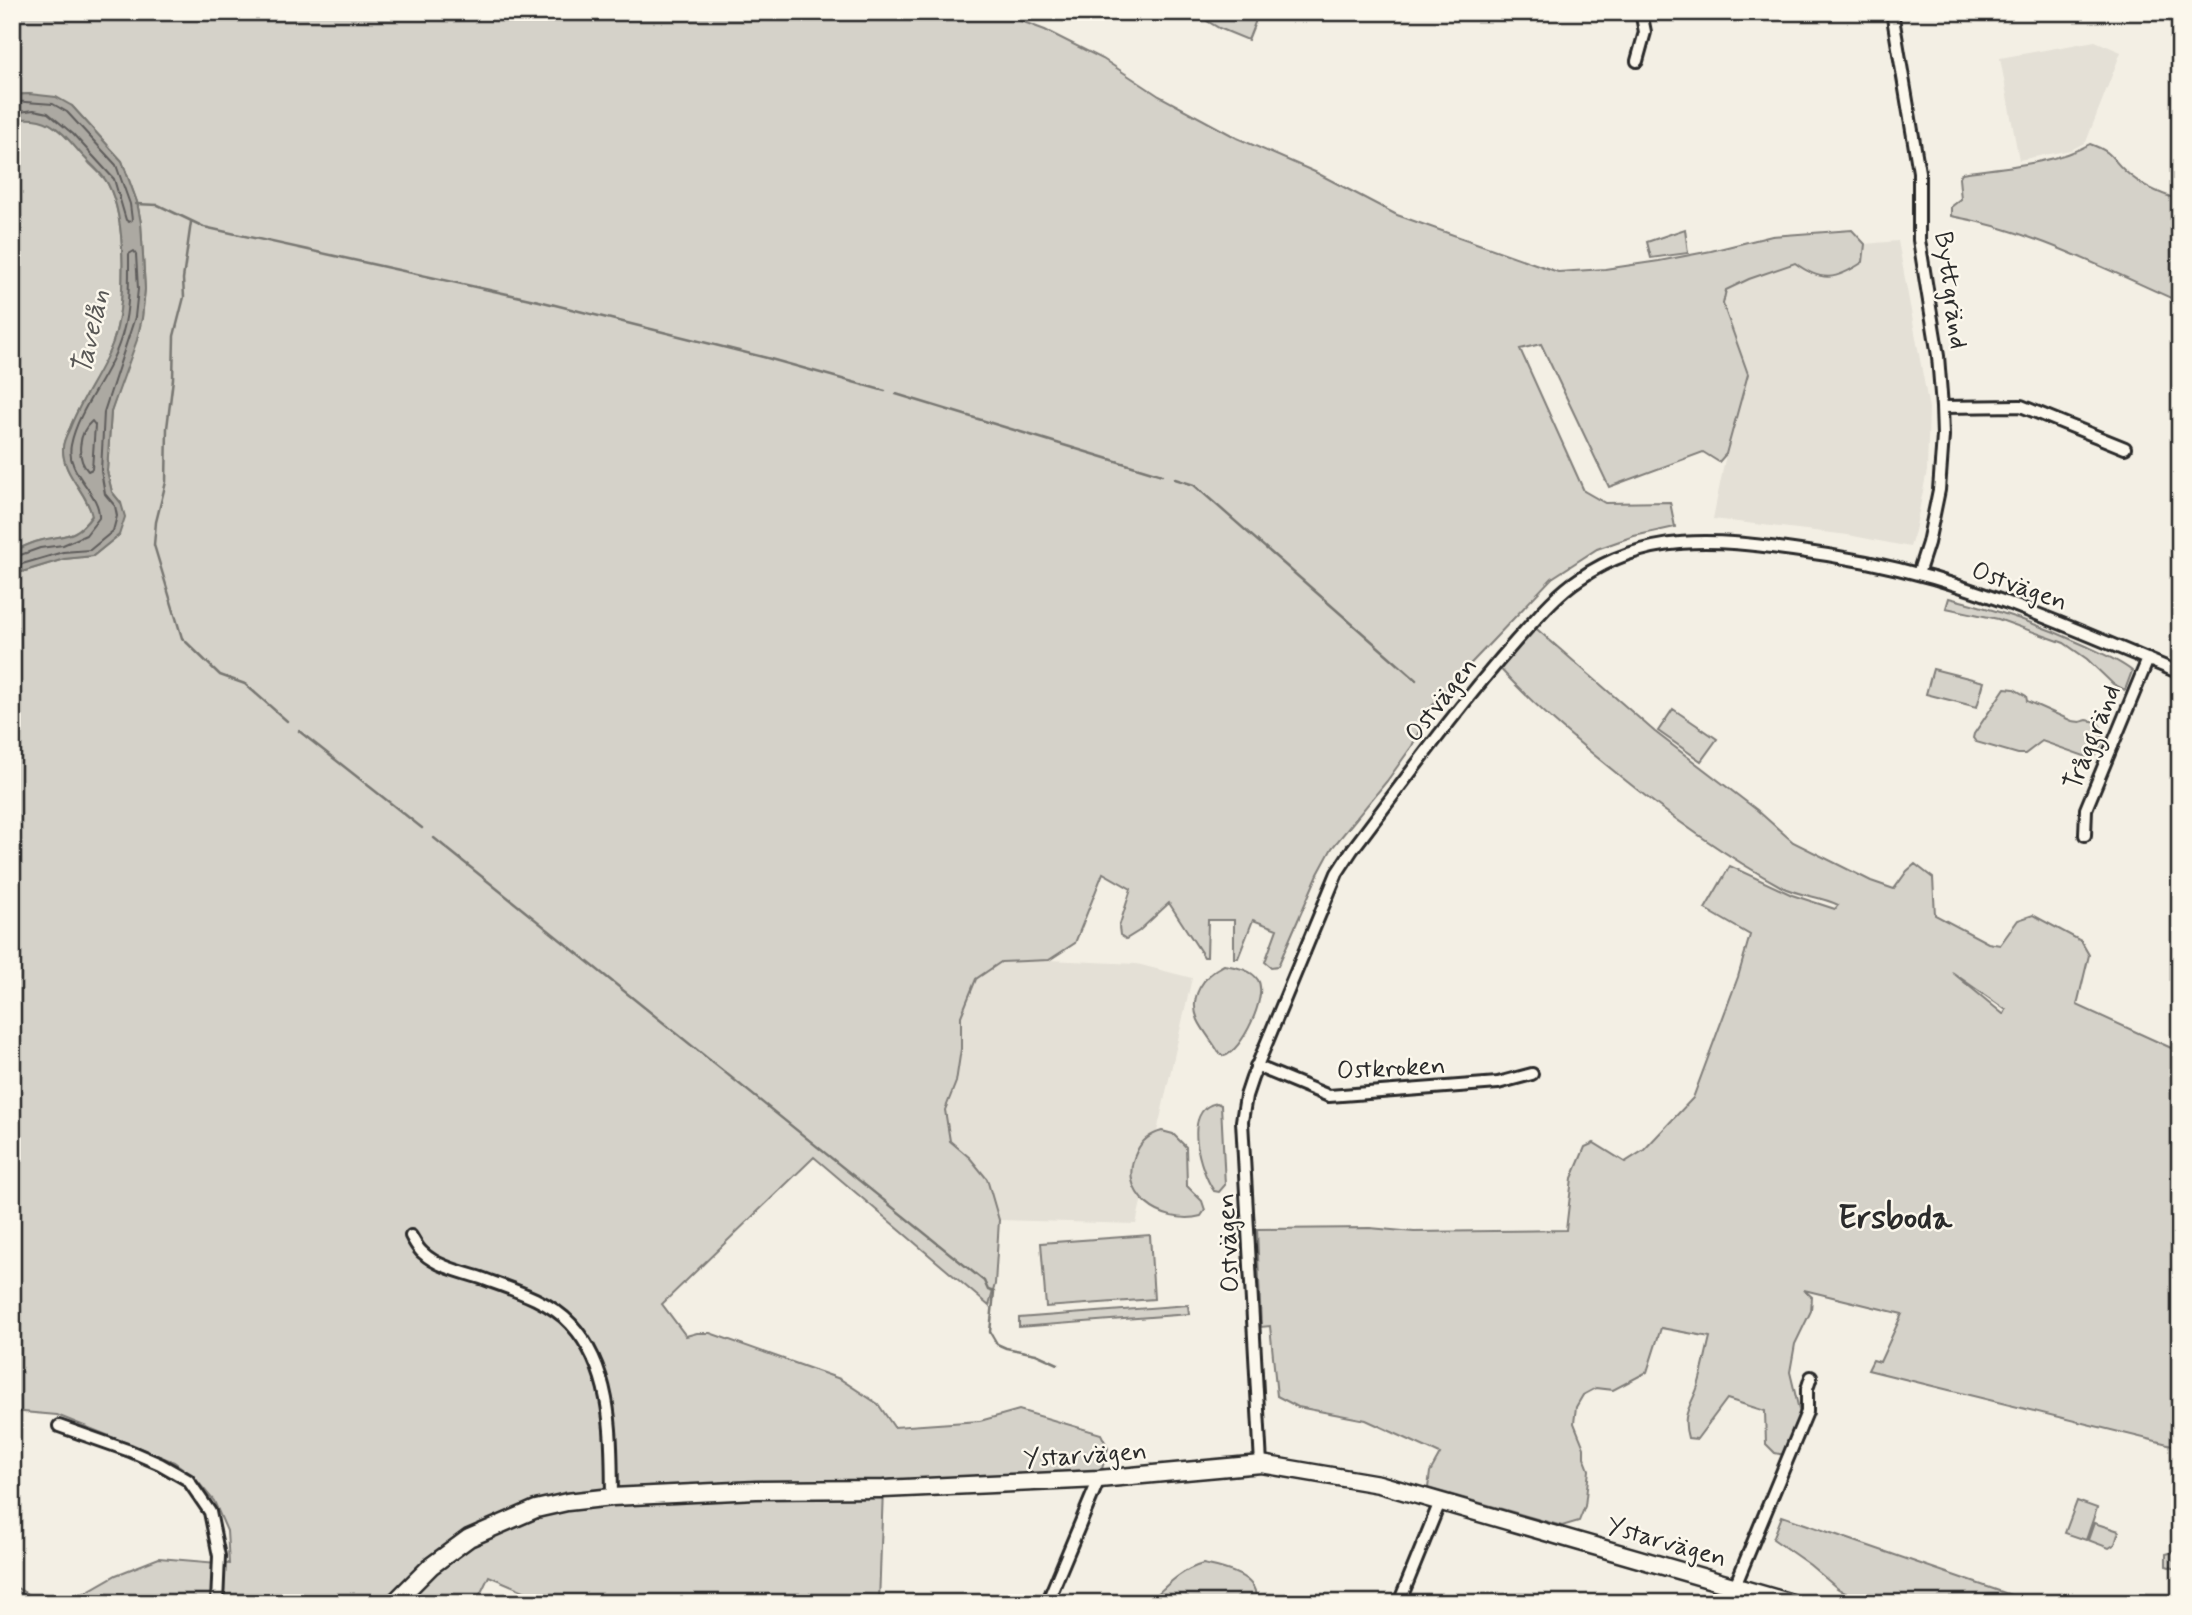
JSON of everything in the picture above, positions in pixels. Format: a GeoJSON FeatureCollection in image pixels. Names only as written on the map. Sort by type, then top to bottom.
{"type":"FeatureCollection","features":[{"type":"Feature","properties":{"kind":"street"},"geometry":{"type":"LineString","coordinates":[[1637,61],[1644,32],[1641,12]]}},
{"type":"Feature","properties":{"kind":"street","name":"Byttgränd"},"geometry":{"type":"LineString","coordinates":[[1892,12],[1919,172],[1919,240],[1938,356],[1942,407],[1939,490],[1928,543],[1917,574]]}},
{"type":"Feature","properties":{"kind":"street"},"geometry":{"type":"LineString","coordinates":[[1942,407],[2021,406],[2125,448]]}},
{"type":"Feature","properties":{"kind":"street","name":"Ostvägen"},"geometry":{"type":"LineString","coordinates":[[1261,1464],[1242,1121],[1246,1096],[1256,1066],[1337,873],[1352,850],[1496,664],[1578,579],[1608,562],[1652,546],[1708,541],[1829,555],[1917,574],[2026,609],[2180,673]]}},
{"type":"Feature","properties":{"kind":"street","name":"Tråggränd"},"geometry":{"type":"LineString","coordinates":[[2085,835],[2086,809],[2148,659]]}},
{"type":"Feature","properties":{"kind":"street","name":"Ostkroken"},"geometry":{"type":"LineString","coordinates":[[1256,1066],[1329,1096],[1498,1083],[1532,1074]]}},
{"type":"Feature","properties":{"kind":"street"},"geometry":{"type":"LineString","coordinates":[[411,1236],[421,1252],[436,1262],[505,1286],[540,1303],[570,1324],[595,1361],[603,1384],[610,1425],[612,1497]]}},
{"type":"Feature","properties":{"kind":"street"},"geometry":{"type":"LineString","coordinates":[[1735,1586],[1807,1412],[1807,1389],[1811,1377]]}},
{"type":"Feature","properties":{"kind":"street"},"geometry":{"type":"LineString","coordinates":[[60,1426],[130,1451],[188,1480],[210,1512],[219,1556],[217,1603]]}},
{"type":"Feature","properties":{"kind":"street","name":"Ystarvägen"},"geometry":{"type":"LineString","coordinates":[[394,1603],[431,1566],[470,1538],[536,1509],[566,1502],[756,1490],[883,1489],[1099,1479],[1261,1464],[1379,1483],[1792,1603]]}},
{"type":"Feature","properties":{"kind":"street"},"geometry":{"type":"LineString","coordinates":[[1047,1603],[1099,1479]]}},
{"type":"Feature","properties":{"kind":"street"},"geometry":{"type":"LineString","coordinates":[[1399,1603],[1440,1502]]}},
{"type":"Feature","properties":{"kind":"shaded area"},"geometry":{"type":"Polygon","coordinates":[[[12,12],[997,12],[1045,30],[1103,59],[1159,96],[1237,138],[1315,172],[1397,215],[1558,272],[1605,269],[1659,261],[1772,236],[1852,230],[1865,244],[1863,262],[1845,273],[1829,277],[1813,274],[1795,263],[1726,290],[1723,304],[1748,374],[1726,454],[1719,462],[1703,452],[1609,487],[1541,344],[1520,349],[1584,491],[1605,503],[1670,502],[1675,527],[1634,536],[1597,549],[1552,578],[1438,698],[1428,712],[1412,746],[1332,848],[1278,966],[1271,967],[1265,962],[1277,929],[1253,920],[1238,958],[1234,958],[1234,920],[1208,920],[1207,957],[1204,957],[1169,903],[1139,931],[1126,939],[1120,935],[1119,927],[1131,889],[1103,873],[1075,943],[1049,960],[1001,962],[976,979],[961,1016],[961,1049],[956,1082],[945,1110],[950,1141],[970,1158],[987,1179],[999,1220],[995,1284],[989,1306],[814,1157],[662,1304],[686,1336],[710,1333],[840,1379],[878,1404],[894,1427],[980,1421],[1019,1410],[1101,1434],[1108,1448],[1099,1479],[883,1489],[879,1603],[552,1603],[489,1576],[476,1603],[67,1603],[116,1575],[159,1558],[229,1564],[227,1531],[214,1501],[193,1476],[174,1462],[57,1415],[12,1411],[12,575],[64,559],[93,556],[119,535],[121,503],[112,492],[107,471],[111,412],[142,318],[145,289],[141,223],[137,202],[122,161],[72,106],[29,94],[12,95],[12,12]]]}},
{"type":"Feature","properties":{"kind":"shaded area"},"geometry":{"type":"Polygon","coordinates":[[[1192,12],[1258,15],[1248,40],[1219,28],[1192,12]]]}},
{"type":"Feature","properties":{"kind":"shaded area"},"geometry":{"type":"Polygon","coordinates":[[[2095,41],[2121,52],[2086,142],[2071,150],[2019,160],[2000,58],[2095,41]]]}},
{"type":"Feature","properties":{"kind":"shaded area"},"geometry":{"type":"Polygon","coordinates":[[[34,117],[58,129],[108,184],[119,218],[122,284],[113,342],[63,445],[66,466],[92,515],[74,532],[36,542],[12,552],[12,120],[34,117]]]}},
{"type":"Feature","properties":{"kind":"shaded area"},"geometry":{"type":"Polygon","coordinates":[[[2090,144],[2107,152],[2125,171],[2144,185],[2180,200],[2180,302],[2039,241],[1981,222],[1951,216],[1951,207],[1961,199],[1959,178],[1962,173],[2044,160],[2090,144]]]}},
{"type":"Feature","properties":{"kind":"shaded area"},"geometry":{"type":"Polygon","coordinates":[[[1685,229],[1688,253],[1651,258],[1647,242],[1685,229]]]}},
{"type":"Feature","properties":{"kind":"shaded area"},"geometry":{"type":"Polygon","coordinates":[[[1898,241],[1929,408],[1927,471],[1910,547],[1848,535],[1713,519],[1726,454],[1748,374],[1723,304],[1726,290],[1795,263],[1809,274],[1863,262],[1865,244],[1898,241]]]}},
{"type":"Feature","properties":{"kind":"shaded area"},"geometry":{"type":"Polygon","coordinates":[[[1949,598],[2034,624],[2121,663],[2132,671],[2125,690],[2113,684],[2087,659],[2064,643],[1998,619],[1946,608],[1949,598]]]}},
{"type":"Feature","properties":{"kind":"shaded area"},"geometry":{"type":"Polygon","coordinates":[[[1531,624],[1655,732],[1757,810],[1793,842],[1871,881],[1894,889],[1915,864],[1933,878],[1935,915],[1988,943],[2000,945],[2018,920],[2033,915],[2081,941],[2089,955],[2077,1005],[2180,1052],[2180,1447],[1868,1370],[1873,1360],[1880,1362],[1902,1314],[1804,1290],[1812,1297],[1811,1311],[1795,1344],[1790,1372],[1802,1423],[1789,1456],[1775,1453],[1766,1444],[1765,1411],[1727,1399],[1697,1439],[1688,1438],[1686,1416],[1698,1386],[1710,1337],[1661,1328],[1647,1372],[1613,1390],[1596,1388],[1583,1395],[1576,1407],[1574,1423],[1589,1470],[1585,1506],[1579,1521],[1562,1526],[1428,1488],[1430,1472],[1440,1454],[1366,1420],[1298,1407],[1277,1396],[1270,1326],[1261,1327],[1257,1229],[1370,1228],[1414,1232],[1566,1230],[1572,1178],[1585,1147],[1594,1143],[1625,1162],[1644,1150],[1693,1098],[1738,977],[1750,935],[1705,909],[1730,866],[1792,895],[1835,909],[1838,905],[1782,887],[1696,833],[1568,733],[1496,664],[1531,624]],[[1952,972],[2003,1014],[2006,1010],[1952,972]]]}},
{"type":"Feature","properties":{"kind":"shaded area"},"geometry":{"type":"Polygon","coordinates":[[[1933,669],[1984,682],[1977,707],[1926,694],[1933,669]]]}},
{"type":"Feature","properties":{"kind":"shaded area"},"geometry":{"type":"Polygon","coordinates":[[[2005,688],[2014,689],[2026,696],[2027,701],[2072,721],[2097,722],[2104,731],[2096,755],[2087,757],[2042,741],[2025,754],[1976,742],[1974,734],[2005,688]]]}},
{"type":"Feature","properties":{"kind":"shaded area"},"geometry":{"type":"Polygon","coordinates":[[[1673,709],[1717,739],[1701,761],[1658,731],[1673,709]]]}},
{"type":"Feature","properties":{"kind":"shaded area"},"geometry":{"type":"Polygon","coordinates":[[[1049,960],[1137,964],[1192,978],[1136,1224],[999,1220],[987,1179],[970,1158],[950,1141],[945,1110],[956,1082],[961,1049],[961,1016],[976,979],[1001,962],[1049,960]]]}},
{"type":"Feature","properties":{"kind":"shaded area"},"geometry":{"type":"Polygon","coordinates":[[[1224,965],[1251,973],[1258,980],[1260,988],[1252,1022],[1238,1044],[1224,1056],[1219,1053],[1200,1024],[1195,1003],[1204,981],[1224,965]]]}},
{"type":"Feature","properties":{"kind":"shaded area"},"geometry":{"type":"Polygon","coordinates":[[[1217,1103],[1221,1105],[1225,1185],[1219,1192],[1214,1191],[1209,1182],[1199,1156],[1197,1142],[1199,1116],[1206,1108],[1217,1103]]]}},
{"type":"Feature","properties":{"kind":"shaded area"},"geometry":{"type":"Polygon","coordinates":[[[1162,1131],[1173,1134],[1186,1147],[1187,1186],[1202,1201],[1205,1210],[1201,1216],[1171,1216],[1146,1203],[1137,1193],[1132,1181],[1132,1167],[1137,1151],[1147,1138],[1162,1131]]]}},
{"type":"Feature","properties":{"kind":"shaded area"},"geometry":{"type":"Polygon","coordinates":[[[1150,1235],[1154,1299],[1046,1307],[1041,1243],[1150,1235]]]}},
{"type":"Feature","properties":{"kind":"shaded area"},"geometry":{"type":"Polygon","coordinates":[[[1188,1305],[1189,1314],[1019,1327],[1019,1318],[1188,1305]]]}},
{"type":"Feature","properties":{"kind":"shaded area"},"geometry":{"type":"Polygon","coordinates":[[[2077,1501],[2097,1508],[2086,1540],[2065,1533],[2077,1501]]]}},
{"type":"Feature","properties":{"kind":"shaded area"},"geometry":{"type":"Polygon","coordinates":[[[1782,1516],[2034,1603],[1862,1603],[1837,1588],[1773,1539],[1782,1516]]]}},
{"type":"Feature","properties":{"kind":"shaded area"},"geometry":{"type":"Polygon","coordinates":[[[2094,1523],[2119,1531],[2115,1544],[2109,1548],[2088,1540],[2094,1523]]]}},
{"type":"Feature","properties":{"kind":"shaded area"},"geometry":{"type":"Polygon","coordinates":[[[2180,1550],[2180,1570],[2166,1566],[2166,1554],[2180,1550]]]}},
{"type":"Feature","properties":{"kind":"shaded area"},"geometry":{"type":"Polygon","coordinates":[[[1203,1564],[1230,1571],[1247,1580],[1256,1594],[1255,1603],[1148,1603],[1180,1575],[1203,1564]]]}},
{"type":"Feature","properties":{"kind":"shaded area"},"geometry":{"type":"Polygon","coordinates":[[[12,1585],[43,1603],[12,1603],[12,1585]]]}},
{"type":"Feature","properties":{"kind":"water"},"geometry":{"type":"Polygon","coordinates":[[[12,95],[56,97],[72,106],[122,161],[137,202],[141,223],[145,289],[137,340],[111,412],[107,471],[112,492],[121,503],[125,517],[119,535],[93,556],[64,559],[12,575],[12,552],[36,542],[74,533],[92,516],[66,466],[63,445],[113,342],[122,284],[119,218],[108,184],[97,169],[53,126],[36,119],[12,120],[12,95]]]}},
{"type":"Feature","properties":{"kind":"waterway"},"geometry":{"type":"LineString","coordinates":[[136,204],[158,205],[204,227],[539,301],[767,358],[885,391]]}},
{"type":"Feature","properties":{"kind":"waterway"},"geometry":{"type":"LineString","coordinates":[[191,222],[183,279],[184,297],[174,336],[166,482],[156,522],[154,545],[182,638],[220,675],[245,684],[287,721]]}},
{"type":"Feature","properties":{"kind":"waterway"},"geometry":{"type":"LineString","coordinates":[[896,394],[1162,475]]}},
{"type":"Feature","properties":{"kind":"waterway"},"geometry":{"type":"LineString","coordinates":[[1175,479],[1194,485],[1416,680]]}},
{"type":"Feature","properties":{"kind":"waterway"},"geometry":{"type":"LineString","coordinates":[[299,731],[422,828]]}},
{"type":"Feature","properties":{"kind":"waterway"},"geometry":{"type":"LineString","coordinates":[[434,838],[984,1281],[988,1290],[994,1292],[990,1332],[997,1344],[1036,1354],[1058,1364]]}},
{"type":"Feature","properties":{"kind":"district","name":"Ersboda"},"geometry":{"type":"Point","coordinates":[1895,1216]}},
{"type":"Feature","properties":{"kind":"water label","name":"Tavelån"},"geometry":{"type":"Point","coordinates":[89,332]}}]}
